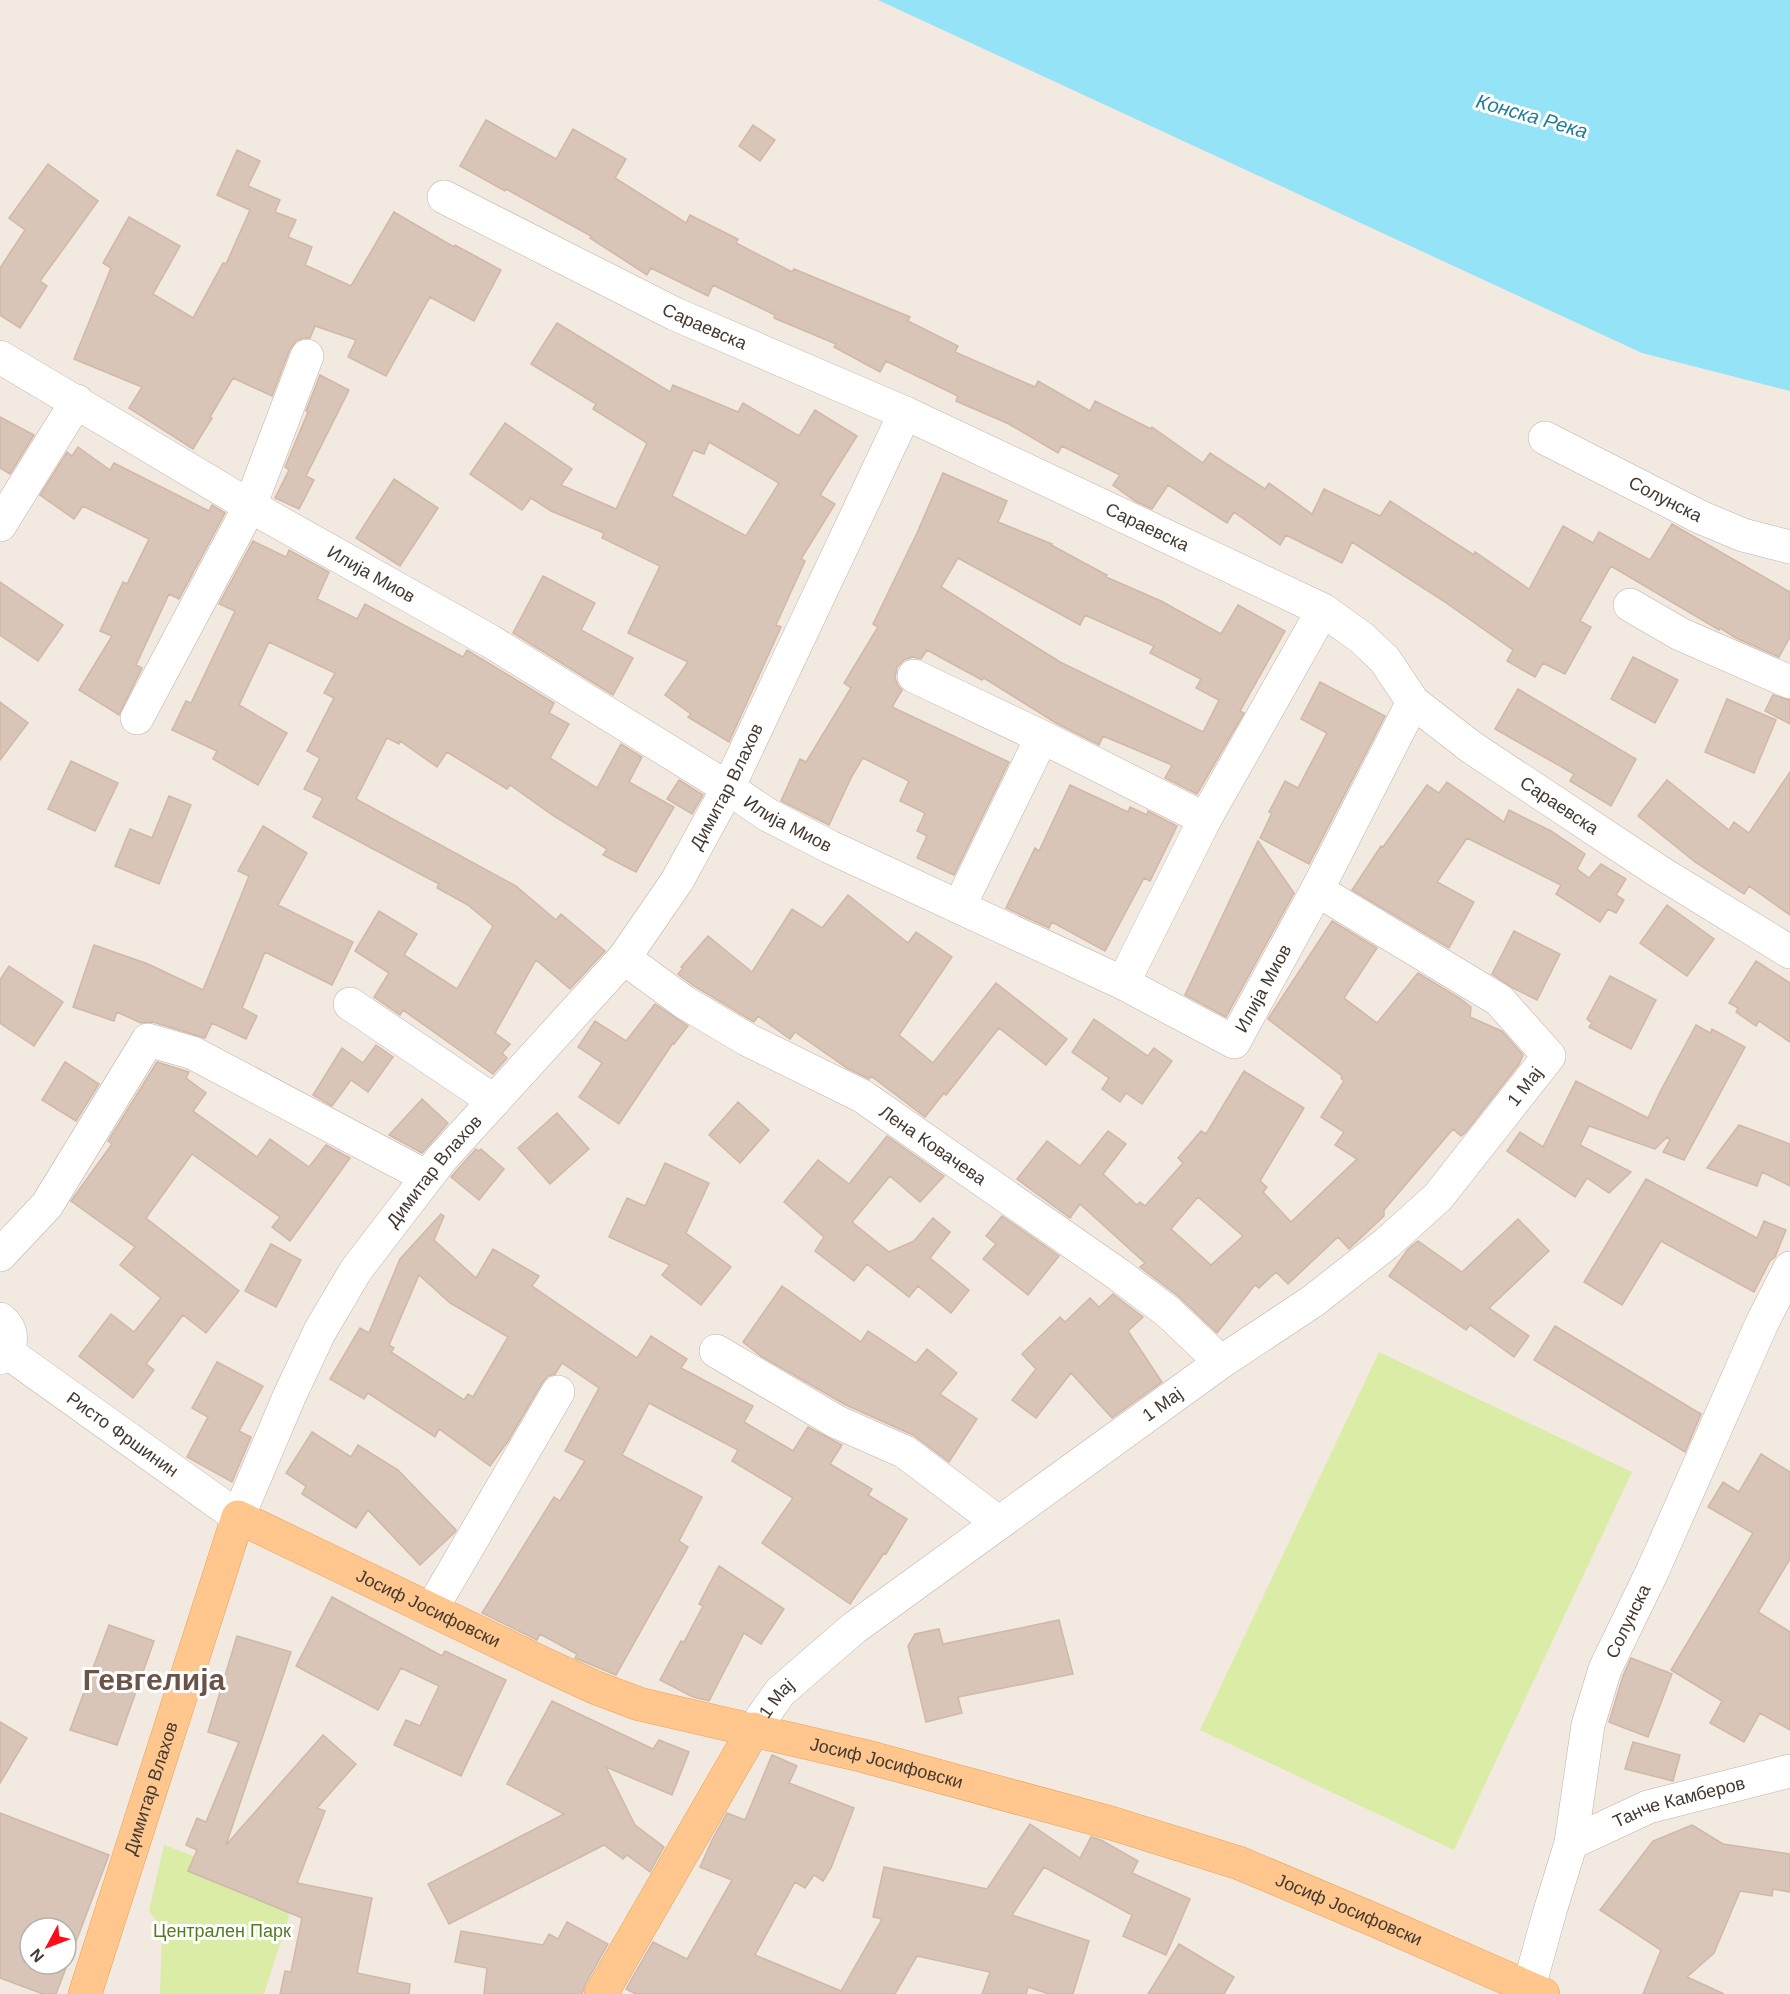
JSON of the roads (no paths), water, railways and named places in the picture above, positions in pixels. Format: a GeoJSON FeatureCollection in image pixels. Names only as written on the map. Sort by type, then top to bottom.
{"type":"FeatureCollection","features":[{"type":"Feature","properties":{"kind":"main road","name":"Јосиф Јосифовски"},"geometry":{"type":"LineString","coordinates":[[238,1517],[594,1687],[639,1704],[864,1756],[1111,1823],[1239,1863],[1379,1922],[1533,1992]]}},
{"type":"Feature","properties":{"kind":"main road","name":"Димитар Влахов"},"geometry":{"type":"LineString","coordinates":[[85,1994],[238,1517]]}},
{"type":"Feature","properties":{"kind":"main road"},"geometry":{"type":"LineString","coordinates":[[601,1994],[754,1729]]}},
{"type":"Feature","properties":{"kind":"street","name":"Сараевска"},"geometry":{"type":"LineString","coordinates":[[444,197],[675,314],[905,413],[1323,610],[1362,638],[1385,660],[1413,702],[1481,754],[1658,871],[1790,952]]}},
{"type":"Feature","properties":{"kind":"street"},"geometry":{"type":"LineString","coordinates":[[137,718],[250,506],[308,356]]}},
{"type":"Feature","properties":{"kind":"street","name":"Илија Миов"},"geometry":{"type":"LineString","coordinates":[[0,357],[250,506],[490,641],[768,815],[830,847],[1123,983],[1234,1042],[1317,890],[1413,702]]}},
{"type":"Feature","properties":{"kind":"street"},"geometry":{"type":"LineString","coordinates":[[0,525],[77,401]]}},
{"type":"Feature","properties":{"kind":"street","name":"Димитар Влахов"},"geometry":{"type":"LineString","coordinates":[[238,1517],[320,1331],[356,1270],[442,1158],[624,958],[677,881],[728,788],[905,413]]}},
{"type":"Feature","properties":{"kind":"street","name":"Солунска"},"geometry":{"type":"LineString","coordinates":[[1545,438],[1700,517],[1743,535],[1790,547]]}},
{"type":"Feature","properties":{"kind":"street"},"geometry":{"type":"LineString","coordinates":[[1630,605],[1680,634],[1790,682]]}},
{"type":"Feature","properties":{"kind":"street"},"geometry":{"type":"LineString","coordinates":[[1123,983],[1205,819],[1323,610]]}},
{"type":"Feature","properties":{"kind":"street"},"geometry":{"type":"LineString","coordinates":[[914,676],[1205,819]]}},
{"type":"Feature","properties":{"kind":"street"},"geometry":{"type":"LineString","coordinates":[[959,907],[1042,737]]}},
{"type":"Feature","properties":{"kind":"street","name":"1 Мај"},"geometry":{"type":"LineString","coordinates":[[754,1729],[780,1692],[854,1628],[1221,1362],[1313,1301],[1388,1243],[1438,1197],[1549,1056],[1499,1000],[1317,890]]}},
{"type":"Feature","properties":{"kind":"street","name":"Лена Ковачева"},"geometry":{"type":"LineString","coordinates":[[624,958],[684,1002],[739,1035],[872,1102],[1119,1275],[1167,1311],[1221,1362]]}},
{"type":"Feature","properties":{"kind":"street"},"geometry":{"type":"LineString","coordinates":[[350,1004],[494,1101]]}},
{"type":"Feature","properties":{"kind":"street"},"geometry":{"type":"LineString","coordinates":[[0,1255],[47,1205],[148,1040],[193,1053],[427,1177]]}},
{"type":"Feature","properties":{"kind":"street","name":"Солунска"},"geometry":{"type":"LineString","coordinates":[[1533,1992],[1550,1911],[1571,1843],[1588,1725],[1605,1669],[1653,1570],[1762,1323],[1790,1268]]}},
{"type":"Feature","properties":{"kind":"street"},"geometry":{"type":"LineString","coordinates":[[0,1319],[9,1328],[11,1335],[11,1344],[4,1355]]}},
{"type":"Feature","properties":{"kind":"street"},"geometry":{"type":"LineString","coordinates":[[716,1351],[837,1422],[905,1452],[999,1522]]}},
{"type":"Feature","properties":{"kind":"street","name":"Ристо Фршинин"},"geometry":{"type":"LineString","coordinates":[[4,1355],[238,1517]]}},
{"type":"Feature","properties":{"kind":"street"},"geometry":{"type":"LineString","coordinates":[[431,1610],[558,1392]]}},
{"type":"Feature","properties":{"kind":"street","name":"Танче Камберов"},"geometry":{"type":"LineString","coordinates":[[1571,1843],[1648,1807],[1790,1771]]}},
{"type":"Feature","properties":{"kind":"water","name":"Конска Река"},"geometry":{"type":"Polygon","coordinates":[[[878,0],[1790,0],[1790,391],[1642,353],[878,0]]]}},
{"type":"Feature","properties":{"kind":"district","name":"Гевгелија"},"geometry":{"type":"Point","coordinates":[154,1679]}},
{"type":"Feature","properties":{"kind":"park label","name":"Централен Парк"},"geometry":{"type":"Point","coordinates":[222,1931]}}]}
